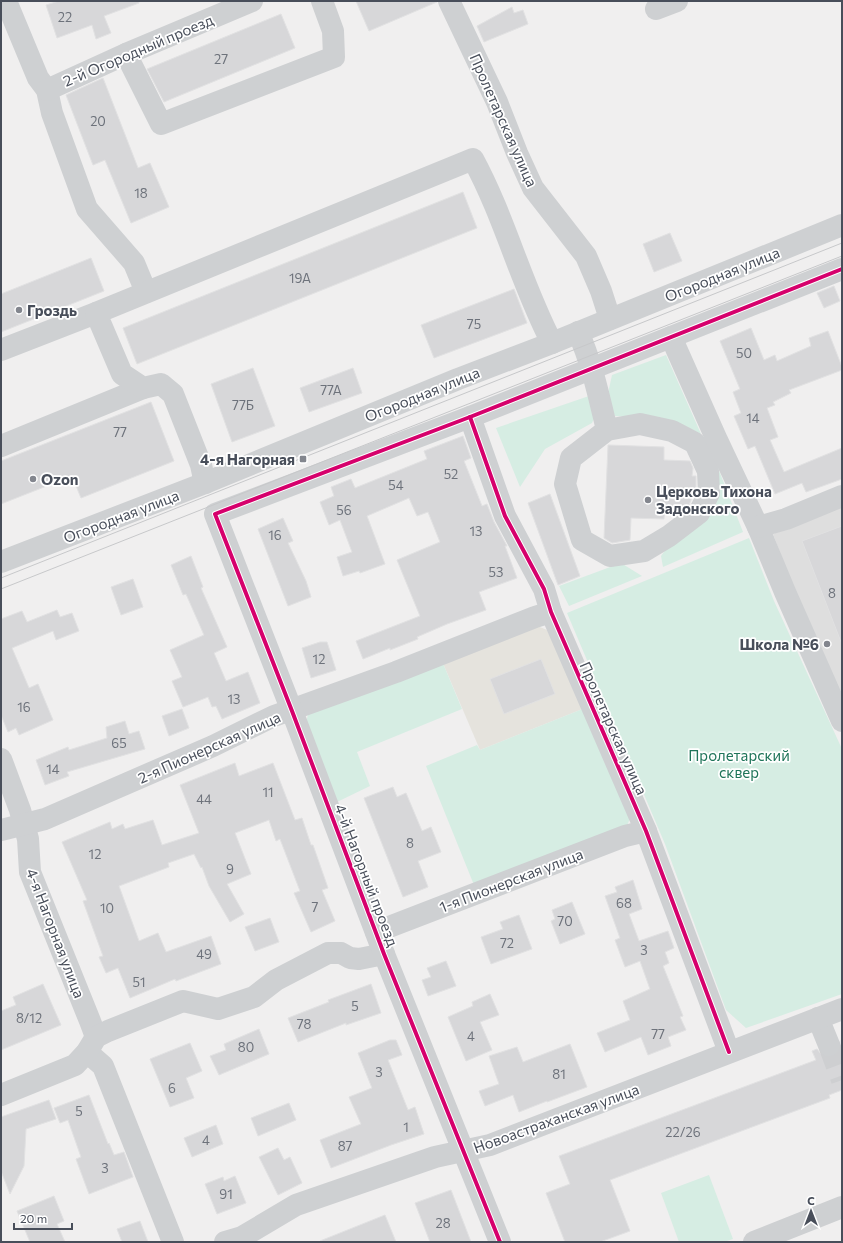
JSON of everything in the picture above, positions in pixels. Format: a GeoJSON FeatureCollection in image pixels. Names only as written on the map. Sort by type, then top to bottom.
{"type":"FeatureCollection","features":[{"type":"Feature","properties":{"kind":"street"},"geometry":{"type":"LineString","coordinates":[[6,1],[38,78],[47,90],[52,113],[87,209],[134,263],[146,292]]}},
{"type":"Feature","properties":{"kind":"street","name":"2-й Огородный проезд"},"geometry":{"type":"LineString","coordinates":[[47,90],[126,54],[252,1]]}},
{"type":"Feature","properties":{"kind":"street"},"geometry":{"type":"LineString","coordinates":[[126,54],[161,124],[334,57],[333,31],[322,1]]}},
{"type":"Feature","properties":{"kind":"street","name":"Пролетарская улица"},"geometry":{"type":"LineString","coordinates":[[449,1],[497,102],[517,153],[533,188],[586,256],[601,291],[610,319]]}},
{"type":"Feature","properties":{"kind":"street"},"geometry":{"type":"LineString","coordinates":[[656,9],[677,1]]}},
{"type":"Feature","properties":{"kind":"street"},"geometry":{"type":"LineString","coordinates":[[1,350],[96,313],[473,159],[486,182],[526,287],[540,321],[552,343]]}},
{"type":"Feature","properties":{"kind":"street","name":"Огородная улица"},"geometry":{"type":"LineString","coordinates":[[1,562],[205,483],[458,379],[552,343],[842,225]]}},
{"type":"Feature","properties":{"kind":"street"},"geometry":{"type":"LineString","coordinates":[[470,416],[842,269]]}},
{"type":"Feature","properties":{"kind":"street"},"geometry":{"type":"LineString","coordinates":[[96,313],[122,374],[143,388]]}},
{"type":"Feature","properties":{"kind":"street"},"geometry":{"type":"LineString","coordinates":[[578,332],[592,368],[607,430]]}},
{"type":"Feature","properties":{"kind":"street"},"geometry":{"type":"LineString","coordinates":[[671,336],[716,438],[758,527],[842,721]]}},
{"type":"Feature","properties":{"kind":"street"},"geometry":{"type":"LineString","coordinates":[[1,446],[143,388],[161,384],[173,394],[201,465],[205,483]]}},
{"type":"Feature","properties":{"kind":"street","name":"Пролетарская улица"},"geometry":{"type":"LineString","coordinates":[[470,416],[505,516],[544,589],[551,612],[646,830],[729,1052]]}},
{"type":"Feature","properties":{"kind":"street","name":"4-й Нагорный проезд"},"geometry":{"type":"LineString","coordinates":[[470,416],[215,514],[292,711],[384,954],[500,1242]]}},
{"type":"Feature","properties":{"kind":"street"},"geometry":{"type":"LineString","coordinates":[[640,424],[672,431],[696,443],[708,471],[709,493],[699,513],[669,536],[644,551],[610,556],[582,540],[572,511],[565,484],[571,458],[607,430],[640,424]]}},
{"type":"Feature","properties":{"kind":"street"},"geometry":{"type":"LineString","coordinates":[[758,527],[786,519],[842,496]]}},
{"type":"Feature","properties":{"kind":"street","name":"2-я Пионерская улица"},"geometry":{"type":"LineString","coordinates":[[1,830],[45,819],[213,746],[274,716],[292,711],[396,672],[551,612]]}},
{"type":"Feature","properties":{"kind":"street","name":"4-я Нагорная улица"},"geometry":{"type":"LineString","coordinates":[[1,759],[20,810],[28,839],[30,872],[90,1021],[91,1045],[103,1066],[173,1242]]}},
{"type":"Feature","properties":{"kind":"street","name":"1-я Пионерская улица"},"geometry":{"type":"LineString","coordinates":[[376,932],[625,836],[646,830]]}},
{"type":"Feature","properties":{"kind":"street"},"geometry":{"type":"LineString","coordinates":[[1,1095],[75,1065],[91,1045],[108,1031],[183,1001],[218,1009],[254,997],[276,980],[328,953],[341,953],[350,958],[359,959],[384,954]]}},
{"type":"Feature","properties":{"kind":"street","name":"Новоастраханская улица"},"geometry":{"type":"LineString","coordinates":[[225,1242],[242,1237],[296,1205],[435,1157],[464,1152],[490,1145],[842,1009]]}},
{"type":"Feature","properties":{"kind":"street"},"geometry":{"type":"LineString","coordinates":[[818,1018],[829,1045]]}},
{"type":"Feature","properties":{"kind":"street"},"geometry":{"type":"LineString","coordinates":[[754,1242],[842,1207]]}},
{"type":"Feature","properties":{"kind":"shaded area","name":"Школа №6"},"geometry":{"type":"Polygon","coordinates":[[[842,503],[842,714],[773,534],[842,503]]]}},
{"type":"Feature","properties":{"kind":"shaded area"},"geometry":{"type":"Polygon","coordinates":[[[535,625],[547,630],[585,708],[480,750],[442,661],[535,625]]]}},
{"type":"Feature","properties":{"kind":"green space"},"geometry":{"type":"Polygon","coordinates":[[[666,355],[701,434],[672,420],[615,416],[607,398],[612,375],[666,355]]]}},
{"type":"Feature","properties":{"kind":"green space"},"geometry":{"type":"Polygon","coordinates":[[[589,396],[596,414],[592,423],[545,449],[520,487],[496,428],[589,396]]]}},
{"type":"Feature","properties":{"kind":"green space"},"geometry":{"type":"Polygon","coordinates":[[[718,468],[743,532],[663,567],[661,556],[675,537],[718,468]]]}},
{"type":"Feature","properties":{"kind":"green space","name":"Пролетарский сквер"},"geometry":{"type":"Polygon","coordinates":[[[749,538],[774,601],[842,749],[842,994],[746,1028],[726,1010],[665,844],[567,613],[749,538]]]}},
{"type":"Feature","properties":{"kind":"green space"},"geometry":{"type":"Polygon","coordinates":[[[621,563],[642,576],[569,606],[559,586],[621,563]]]}},
{"type":"Feature","properties":{"kind":"green space"},"geometry":{"type":"Polygon","coordinates":[[[442,661],[462,709],[357,752],[370,786],[337,802],[306,723],[309,710],[442,661]]]}},
{"type":"Feature","properties":{"kind":"green space"},"geometry":{"type":"Polygon","coordinates":[[[585,708],[630,818],[627,826],[474,885],[426,766],[477,745],[480,750],[585,708]]]}},
{"type":"Feature","properties":{"kind":"green space"},"geometry":{"type":"Polygon","coordinates":[[[709,1175],[733,1239],[724,1242],[679,1242],[661,1193],[709,1175]]]}},
{"type":"Feature","properties":{"kind":"building"},"geometry":{"type":"Polygon","coordinates":[[[59,1],[139,1],[139,3],[104,16],[111,33],[96,39],[92,25],[57,38],[46,5],[59,1]]]}},
{"type":"Feature","properties":{"kind":"building"},"geometry":{"type":"Polygon","coordinates":[[[356,1],[437,1],[437,2],[369,31],[356,1]]]}},
{"type":"Feature","properties":{"kind":"building"},"geometry":{"type":"Polygon","coordinates":[[[512,7],[514,13],[523,10],[528,24],[484,42],[477,26],[512,7]]]}},
{"type":"Feature","properties":{"kind":"building"},"geometry":{"type":"Polygon","coordinates":[[[281,14],[295,48],[164,102],[147,69],[281,14]]]}},
{"type":"Feature","properties":{"kind":"building"},"geometry":{"type":"Polygon","coordinates":[[[103,78],[138,168],[150,163],[169,207],[131,223],[105,160],[93,165],[66,95],[103,78]]]}},
{"type":"Feature","properties":{"kind":"building"},"geometry":{"type":"Polygon","coordinates":[[[463,192],[477,228],[137,364],[123,328],[463,192]]]}},
{"type":"Feature","properties":{"kind":"building"},"geometry":{"type":"Polygon","coordinates":[[[670,233],[682,261],[654,272],[643,244],[670,233]]]}},
{"type":"Feature","properties":{"kind":"building"},"geometry":{"type":"Polygon","coordinates":[[[91,258],[104,291],[1,332],[1,294],[91,258]]]}},
{"type":"Feature","properties":{"kind":"building"},"geometry":{"type":"Polygon","coordinates":[[[834,286],[840,301],[824,308],[817,293],[834,286]]]}},
{"type":"Feature","properties":{"kind":"building"},"geometry":{"type":"Polygon","coordinates":[[[514,289],[527,323],[434,358],[421,325],[514,289]]]}},
{"type":"Feature","properties":{"kind":"building"},"geometry":{"type":"Polygon","coordinates":[[[751,328],[764,360],[775,355],[777,361],[811,346],[809,338],[828,331],[842,370],[789,390],[791,393],[773,402],[775,405],[767,408],[778,437],[770,440],[784,472],[842,448],[842,479],[806,492],[802,483],[775,494],[755,446],[748,449],[734,416],[741,413],[733,392],[740,389],[720,341],[751,328]]]}},
{"type":"Feature","properties":{"kind":"building"},"geometry":{"type":"Polygon","coordinates":[[[253,368],[275,426],[232,442],[211,384],[253,368]]]}},
{"type":"Feature","properties":{"kind":"building"},"geometry":{"type":"Polygon","coordinates":[[[353,368],[362,393],[309,412],[300,388],[353,368]]]}},
{"type":"Feature","properties":{"kind":"building"},"geometry":{"type":"Polygon","coordinates":[[[151,402],[174,461],[81,498],[72,476],[1,504],[1,461],[151,402]]]}},
{"type":"Feature","properties":{"kind":"building"},"geometry":{"type":"Polygon","coordinates":[[[463,436],[471,458],[464,461],[482,506],[487,504],[494,522],[507,546],[505,546],[517,578],[479,592],[486,610],[447,624],[417,637],[418,639],[363,659],[356,641],[420,616],[397,560],[440,542],[428,512],[417,516],[409,498],[367,516],[385,564],[360,573],[359,571],[343,576],[337,557],[352,552],[340,520],[329,525],[320,502],[334,496],[331,487],[351,479],[355,488],[427,459],[424,451],[463,436]]]}},
{"type":"Feature","properties":{"kind":"building","name":"Церковь Тихона Задонского"},"geometry":{"type":"Polygon","coordinates":[[[608,445],[664,447],[664,460],[690,461],[693,468],[692,476],[696,476],[696,490],[695,494],[692,493],[689,505],[685,508],[665,507],[664,519],[631,518],[630,540],[612,543],[604,538],[608,445]]]}},
{"type":"Feature","properties":{"kind":"building"},"geometry":{"type":"Polygon","coordinates":[[[550,494],[580,576],[558,585],[528,503],[550,494]]]}},
{"type":"Feature","properties":{"kind":"building"},"geometry":{"type":"Polygon","coordinates":[[[283,518],[293,541],[288,543],[306,581],[311,597],[288,606],[258,529],[283,518]]]}},
{"type":"Feature","properties":{"kind":"building"},"geometry":{"type":"Polygon","coordinates":[[[842,526],[842,642],[841,642],[802,541],[842,526]]]}},
{"type":"Feature","properties":{"kind":"building"},"geometry":{"type":"Polygon","coordinates":[[[191,556],[203,587],[201,588],[227,647],[214,653],[226,681],[248,672],[260,703],[222,719],[216,706],[212,707],[208,697],[183,707],[172,681],[182,677],[170,650],[204,635],[186,594],[183,595],[171,565],[191,556]]]}},
{"type":"Feature","properties":{"kind":"building"},"geometry":{"type":"Polygon","coordinates":[[[133,579],[143,607],[121,615],[111,587],[133,579]]]}},
{"type":"Feature","properties":{"kind":"building"},"geometry":{"type":"Polygon","coordinates":[[[57,610],[60,617],[72,613],[79,631],[56,640],[53,631],[12,648],[29,688],[38,684],[53,720],[19,735],[16,728],[8,732],[1,715],[1,619],[22,611],[27,622],[57,610]]]}},
{"type":"Feature","properties":{"kind":"building"},"geometry":{"type":"Polygon","coordinates":[[[320,642],[327,642],[336,670],[311,678],[302,648],[320,642]]]}},
{"type":"Feature","properties":{"kind":"building"},"geometry":{"type":"Polygon","coordinates":[[[541,659],[555,694],[504,714],[490,679],[541,659]]]}},
{"type":"Feature","properties":{"kind":"building"},"geometry":{"type":"Polygon","coordinates":[[[182,709],[189,728],[169,736],[162,716],[182,709]]]}},
{"type":"Feature","properties":{"kind":"building"},"geometry":{"type":"Polygon","coordinates":[[[125,721],[129,734],[139,731],[145,749],[67,772],[69,776],[45,785],[36,760],[68,747],[69,750],[107,738],[106,727],[125,721]]]}},
{"type":"Feature","properties":{"kind":"building"},"geometry":{"type":"Polygon","coordinates":[[[235,763],[239,776],[273,763],[295,820],[302,818],[311,845],[313,845],[328,888],[322,890],[335,921],[311,932],[294,893],[300,891],[280,839],[276,841],[269,820],[235,833],[251,874],[227,884],[244,914],[230,922],[209,886],[202,867],[201,868],[194,854],[168,863],[169,867],[119,886],[139,941],[158,933],[166,952],[211,936],[221,964],[176,981],[175,979],[130,998],[118,968],[106,973],[99,957],[103,956],[83,901],[87,900],[62,842],[110,822],[112,829],[123,824],[125,829],[153,820],[162,845],[199,833],[180,785],[235,763]]]}},
{"type":"Feature","properties":{"kind":"building"},"geometry":{"type":"Polygon","coordinates":[[[393,787],[397,797],[406,793],[422,831],[431,827],[441,852],[418,861],[428,887],[403,897],[364,798],[393,787]]]}},
{"type":"Feature","properties":{"kind":"building"},"geometry":{"type":"Polygon","coordinates":[[[633,880],[642,909],[629,914],[639,941],[668,931],[674,948],[665,952],[669,963],[663,966],[683,1016],[680,1017],[686,1030],[668,1037],[671,1046],[648,1055],[641,1037],[605,1052],[597,1033],[630,1020],[623,1001],[650,989],[640,961],[625,967],[615,940],[620,938],[605,896],[617,892],[615,887],[633,880]]]}},
{"type":"Feature","properties":{"kind":"building"},"geometry":{"type":"Polygon","coordinates":[[[572,902],[585,934],[560,944],[551,921],[555,919],[552,910],[572,902]]]}},
{"type":"Feature","properties":{"kind":"building"},"geometry":{"type":"Polygon","coordinates":[[[519,915],[532,949],[491,964],[481,937],[503,929],[500,922],[519,915]]]}},
{"type":"Feature","properties":{"kind":"building"},"geometry":{"type":"Polygon","coordinates":[[[270,918],[279,942],[255,951],[245,927],[270,918]]]}},
{"type":"Feature","properties":{"kind":"building"},"geometry":{"type":"Polygon","coordinates":[[[446,961],[456,986],[428,996],[422,980],[431,977],[427,968],[446,961]]]}},
{"type":"Feature","properties":{"kind":"building"},"geometry":{"type":"Polygon","coordinates":[[[43,984],[61,1025],[1,1050],[1,1011],[16,1005],[13,997],[43,984]]]}},
{"type":"Feature","properties":{"kind":"building"},"geometry":{"type":"Polygon","coordinates":[[[371,984],[381,1013],[346,1025],[346,1023],[298,1042],[288,1018],[329,1002],[328,1000],[371,984]]]}},
{"type":"Feature","properties":{"kind":"building"},"geometry":{"type":"Polygon","coordinates":[[[490,994],[499,1015],[480,1022],[492,1050],[466,1061],[448,1017],[473,1006],[472,1002],[490,994]]]}},
{"type":"Feature","properties":{"kind":"building"},"geometry":{"type":"Polygon","coordinates":[[[259,1029],[269,1054],[219,1075],[210,1056],[226,1050],[224,1044],[259,1029]]]}},
{"type":"Feature","properties":{"kind":"building"},"geometry":{"type":"Polygon","coordinates":[[[390,1040],[396,1040],[402,1055],[388,1060],[408,1110],[415,1107],[424,1134],[331,1168],[320,1140],[361,1124],[349,1097],[372,1088],[358,1053],[390,1040]]]}},
{"type":"Feature","properties":{"kind":"building"},"geometry":{"type":"Polygon","coordinates":[[[841,1040],[842,1090],[829,1095],[830,1098],[610,1180],[630,1231],[600,1242],[565,1242],[546,1193],[570,1184],[559,1156],[816,1060],[812,1051],[817,1049],[822,1055],[833,1057],[839,1052],[841,1040]]]}},
{"type":"Feature","properties":{"kind":"building"},"geometry":{"type":"Polygon","coordinates":[[[190,1043],[202,1071],[186,1078],[194,1098],[170,1107],[150,1059],[190,1043]]]}},
{"type":"Feature","properties":{"kind":"building"},"geometry":{"type":"Polygon","coordinates":[[[570,1044],[587,1087],[519,1112],[513,1095],[485,1106],[479,1091],[499,1084],[489,1056],[517,1047],[523,1062],[570,1044]]]}},
{"type":"Feature","properties":{"kind":"building"},"geometry":{"type":"Polygon","coordinates":[[[89,1095],[108,1144],[109,1143],[114,1155],[124,1152],[133,1177],[89,1194],[76,1159],[81,1157],[68,1120],[60,1123],[54,1108],[89,1095]]]}},
{"type":"Feature","properties":{"kind":"building"},"geometry":{"type":"Polygon","coordinates":[[[49,1100],[56,1119],[26,1129],[24,1166],[10,1194],[1,1171],[1,1117],[49,1100]]]}},
{"type":"Feature","properties":{"kind":"building"},"geometry":{"type":"Polygon","coordinates":[[[289,1103],[296,1120],[258,1136],[251,1118],[289,1103]]]}},
{"type":"Feature","properties":{"kind":"building"},"geometry":{"type":"Polygon","coordinates":[[[216,1125],[223,1144],[192,1157],[184,1138],[216,1125]]]}},
{"type":"Feature","properties":{"kind":"building"},"geometry":{"type":"Polygon","coordinates":[[[278,1148],[284,1160],[290,1157],[302,1183],[278,1195],[259,1157],[278,1148]]]}},
{"type":"Feature","properties":{"kind":"building"},"geometry":{"type":"Polygon","coordinates":[[[235,1176],[246,1203],[217,1214],[205,1184],[223,1177],[224,1181],[235,1176]]]}},
{"type":"Feature","properties":{"kind":"building"},"geometry":{"type":"Polygon","coordinates":[[[451,1190],[471,1242],[430,1242],[415,1203],[451,1190]]]}},
{"type":"Feature","properties":{"kind":"building"},"geometry":{"type":"Polygon","coordinates":[[[54,1196],[64,1221],[57,1224],[65,1242],[30,1242],[17,1211],[54,1196]]]}},
{"type":"Feature","properties":{"kind":"building"},"geometry":{"type":"Polygon","coordinates":[[[385,1215],[396,1242],[320,1242],[320,1241],[385,1215]]]}},
{"type":"Feature","properties":{"kind":"building"},"geometry":{"type":"Polygon","coordinates":[[[140,1221],[148,1242],[122,1242],[117,1229],[140,1221]]]}},
{"type":"Feature","properties":{"kind":"tunnel"},"geometry":{"type":"LineString","coordinates":[[829,1045],[842,1080]]}},
{"type":"Feature","properties":{"kind":"tram line"},"geometry":{"type":"LineString","coordinates":[[1,578],[842,243]]}},
{"type":"Feature","properties":{"kind":"tram line"},"geometry":{"type":"LineString","coordinates":[[1,589],[842,256]]}},
{"type":"Feature","properties":{"kind":"cycle path"},"geometry":{"type":"LineString","coordinates":[[500,1242],[384,954],[292,711],[215,514],[470,417],[842,269]]}},
{"type":"Feature","properties":{"kind":"cycle path"},"geometry":{"type":"LineString","coordinates":[[470,417],[505,516],[544,589],[551,612],[646,831],[729,1052]]}},
{"type":"Feature","properties":{"kind":"place","name":"Гроздь"},"geometry":{"type":"Point","coordinates":[19,310]}},
{"type":"Feature","properties":{"kind":"place","name":"4-я Нагорная"},"geometry":{"type":"Point","coordinates":[303,459]}},
{"type":"Feature","properties":{"kind":"place","name":"Ozon"},"geometry":{"type":"Point","coordinates":[33,479]}},
{"type":"Feature","properties":{"kind":"place","name":"Церковь Тихона Задонского"},"geometry":{"type":"Point","coordinates":[648,500]}},
{"type":"Feature","properties":{"kind":"place","name":"Школа №6"},"geometry":{"type":"Point","coordinates":[827,644]}}]}
